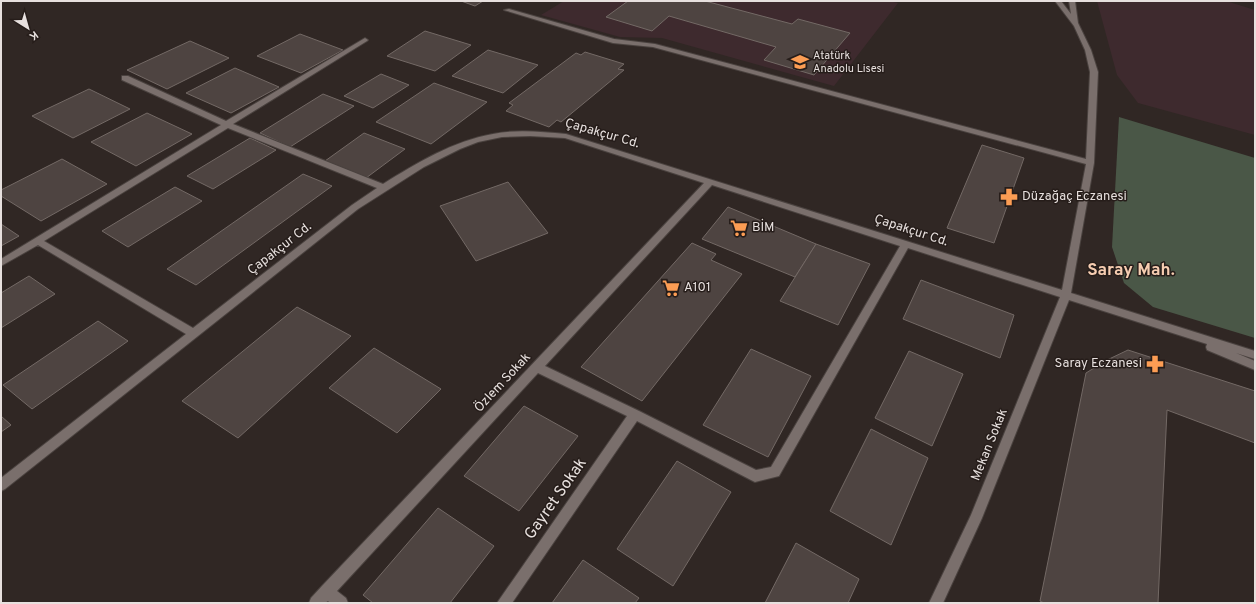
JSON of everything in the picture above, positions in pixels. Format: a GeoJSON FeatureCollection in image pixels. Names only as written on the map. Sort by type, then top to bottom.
{"type":"FeatureCollection","features":[{"type":"Feature","properties":{"kind":"street"},"geometry":{"type":"LineString","coordinates":[[1058,1],[1077,26]]}},
{"type":"Feature","properties":{"kind":"street"},"geometry":{"type":"LineString","coordinates":[[1072,1],[1077,26]]}},
{"type":"Feature","properties":{"kind":"street"},"geometry":{"type":"LineString","coordinates":[[507,10],[613,41],[653,45],[1090,163]]}},
{"type":"Feature","properties":{"kind":"street","name":"Mekan Sokak"},"geometry":{"type":"LineString","coordinates":[[936,603],[976,518],[1066,295],[1090,163],[1094,72],[1088,50],[1077,26]]}},
{"type":"Feature","properties":{"kind":"street"},"geometry":{"type":"LineString","coordinates":[[1,263],[365,40]]}},
{"type":"Feature","properties":{"kind":"street"},"geometry":{"type":"LineString","coordinates":[[125,78],[228,125],[384,188]]}},
{"type":"Feature","properties":{"kind":"street","name":"Çapakçur Cd."},"geometry":{"type":"LineString","coordinates":[[1,485],[355,207],[410,172],[458,147],[492,136],[530,133],[566,136],[1255,355]]}},
{"type":"Feature","properties":{"kind":"street","name":"Özlem Sokak"},"geometry":{"type":"LineString","coordinates":[[316,603],[710,182]]}},
{"type":"Feature","properties":{"kind":"street"},"geometry":{"type":"LineString","coordinates":[[38,241],[195,334]]}},
{"type":"Feature","properties":{"kind":"street"},"geometry":{"type":"LineString","coordinates":[[537,367],[635,414],[755,476],[775,472],[906,244]]}},
{"type":"Feature","properties":{"kind":"street"},"geometry":{"type":"LineString","coordinates":[[1162,325],[1255,366]]}},
{"type":"Feature","properties":{"kind":"street","name":"Gayret Sokak"},"geometry":{"type":"LineString","coordinates":[[504,603],[635,414]]}},
{"type":"Feature","properties":{"kind":"street"},"geometry":{"type":"LineString","coordinates":[[327,591],[341,603]]}},
{"type":"Feature","properties":{"kind":"shaded area","name":"Atatürk Anadolu Lisesi"},"geometry":{"type":"Polygon","coordinates":[[[564,1],[889,1],[898,3],[834,86],[662,38],[620,37],[541,15],[564,1]]]}},
{"type":"Feature","properties":{"kind":"shaded area"},"geometry":{"type":"Polygon","coordinates":[[[1097,1],[1226,1],[1255,10],[1255,135],[1138,103],[1117,75],[1097,1]]]}},
{"type":"Feature","properties":{"kind":"green space"},"geometry":{"type":"Polygon","coordinates":[[[1119,117],[1255,158],[1255,338],[1153,307],[1124,283],[1112,247],[1119,117]]]}},
{"type":"Feature","properties":{"kind":"building"},"geometry":{"type":"Polygon","coordinates":[[[461,1],[483,1],[475,6],[461,1]]]}},
{"type":"Feature","properties":{"kind":"building"},"geometry":{"type":"Polygon","coordinates":[[[628,1],[705,1],[792,24],[798,19],[850,33],[814,75],[764,60],[776,47],[669,16],[652,31],[606,17],[628,1]]]}},
{"type":"Feature","properties":{"kind":"building"},"geometry":{"type":"Polygon","coordinates":[[[425,31],[471,45],[435,71],[387,56],[425,31]]]}},
{"type":"Feature","properties":{"kind":"building"},"geometry":{"type":"Polygon","coordinates":[[[300,34],[343,50],[301,73],[257,56],[300,34]]]}},
{"type":"Feature","properties":{"kind":"building"},"geometry":{"type":"Polygon","coordinates":[[[190,41],[229,58],[167,89],[127,70],[190,41]]]}},
{"type":"Feature","properties":{"kind":"building"},"geometry":{"type":"Polygon","coordinates":[[[488,50],[538,65],[503,93],[452,76],[488,50]]]}},
{"type":"Feature","properties":{"kind":"building"},"geometry":{"type":"Polygon","coordinates":[[[585,52],[624,64],[618,69],[624,70],[561,122],[557,120],[549,127],[506,111],[513,105],[509,103],[576,53],[581,55],[585,52]]]}},
{"type":"Feature","properties":{"kind":"building"},"geometry":{"type":"Polygon","coordinates":[[[235,68],[279,87],[231,113],[186,93],[235,68]]]}},
{"type":"Feature","properties":{"kind":"building"},"geometry":{"type":"Polygon","coordinates":[[[381,74],[409,85],[373,108],[344,96],[381,74]]]}},
{"type":"Feature","properties":{"kind":"building"},"geometry":{"type":"Polygon","coordinates":[[[434,83],[487,102],[431,144],[376,122],[434,83]]]}},
{"type":"Feature","properties":{"kind":"building"},"geometry":{"type":"Polygon","coordinates":[[[89,89],[130,109],[73,138],[32,116],[89,89]]]}},
{"type":"Feature","properties":{"kind":"building"},"geometry":{"type":"Polygon","coordinates":[[[323,94],[354,106],[290,147],[260,133],[323,94]]]}},
{"type":"Feature","properties":{"kind":"building"},"geometry":{"type":"Polygon","coordinates":[[[147,113],[192,134],[136,166],[91,142],[147,113]]]}},
{"type":"Feature","properties":{"kind":"building"},"geometry":{"type":"Polygon","coordinates":[[[364,133],[405,149],[366,178],[325,161],[364,133]]]}},
{"type":"Feature","properties":{"kind":"building"},"geometry":{"type":"Polygon","coordinates":[[[250,138],[276,150],[213,189],[187,176],[250,138]]]}},
{"type":"Feature","properties":{"kind":"building"},"geometry":{"type":"Polygon","coordinates":[[[982,145],[1024,158],[994,243],[947,228],[982,145]]]}},
{"type":"Feature","properties":{"kind":"building"},"geometry":{"type":"Polygon","coordinates":[[[62,159],[107,184],[41,221],[1,196],[1,190],[62,159]]]}},
{"type":"Feature","properties":{"kind":"building"},"geometry":{"type":"Polygon","coordinates":[[[303,174],[332,186],[196,285],[167,269],[303,174]]]}},
{"type":"Feature","properties":{"kind":"building"},"geometry":{"type":"Polygon","coordinates":[[[508,182],[548,233],[476,261],[440,206],[508,182]]]}},
{"type":"Feature","properties":{"kind":"building"},"geometry":{"type":"Polygon","coordinates":[[[175,187],[202,201],[128,247],[102,231],[175,187]]]}},
{"type":"Feature","properties":{"kind":"building"},"geometry":{"type":"Polygon","coordinates":[[[728,207],[816,244],[795,277],[702,239],[728,207]]]}},
{"type":"Feature","properties":{"kind":"building"},"geometry":{"type":"Polygon","coordinates":[[[1,224],[19,236],[1,246],[1,224]]]}},
{"type":"Feature","properties":{"kind":"building"},"geometry":{"type":"Polygon","coordinates":[[[692,243],[716,254],[711,260],[742,274],[642,401],[581,367],[692,243]]]}},
{"type":"Feature","properties":{"kind":"building"},"geometry":{"type":"Polygon","coordinates":[[[816,244],[870,264],[838,325],[780,301],[816,244]]]}},
{"type":"Feature","properties":{"kind":"building"},"geometry":{"type":"Polygon","coordinates":[[[29,276],[55,294],[1,328],[1,293],[29,276]]]}},
{"type":"Feature","properties":{"kind":"building"},"geometry":{"type":"Polygon","coordinates":[[[921,280],[1014,315],[1000,358],[903,319],[921,280]]]}},
{"type":"Feature","properties":{"kind":"building"},"geometry":{"type":"Polygon","coordinates":[[[297,307],[351,336],[238,438],[182,401],[297,307]]]}},
{"type":"Feature","properties":{"kind":"building"},"geometry":{"type":"Polygon","coordinates":[[[98,321],[128,341],[32,409],[3,385],[98,321]]]}},
{"type":"Feature","properties":{"kind":"building"},"geometry":{"type":"Polygon","coordinates":[[[374,348],[441,389],[397,433],[329,388],[374,348]]]}},
{"type":"Feature","properties":{"kind":"building"},"geometry":{"type":"Polygon","coordinates":[[[751,349],[811,376],[768,457],[703,425],[751,349]]]}},
{"type":"Feature","properties":{"kind":"building"},"geometry":{"type":"Polygon","coordinates":[[[1128,350],[1255,391],[1255,443],[1167,410],[1158,603],[1044,603],[1040,601],[1086,373],[1107,360],[1128,350]]]}},
{"type":"Feature","properties":{"kind":"building"},"geometry":{"type":"Polygon","coordinates":[[[909,351],[963,374],[932,446],[875,418],[909,351]]]}},
{"type":"Feature","properties":{"kind":"building"},"geometry":{"type":"Polygon","coordinates":[[[524,406],[578,436],[519,511],[464,476],[524,406]]]}},
{"type":"Feature","properties":{"kind":"building"},"geometry":{"type":"Polygon","coordinates":[[[1,416],[11,425],[1,432],[1,416]]]}},
{"type":"Feature","properties":{"kind":"building"},"geometry":{"type":"Polygon","coordinates":[[[871,429],[928,458],[891,545],[830,511],[871,429]]]}},
{"type":"Feature","properties":{"kind":"building"},"geometry":{"type":"Polygon","coordinates":[[[677,461],[731,492],[673,586],[617,549],[677,461]]]}},
{"type":"Feature","properties":{"kind":"building"},"geometry":{"type":"Polygon","coordinates":[[[438,508],[494,546],[450,603],[373,603],[363,595],[438,508]]]}},
{"type":"Feature","properties":{"kind":"building"},"geometry":{"type":"Polygon","coordinates":[[[796,543],[859,579],[848,603],[765,603],[796,543]]]}},
{"type":"Feature","properties":{"kind":"building"},"geometry":{"type":"Polygon","coordinates":[[[583,560],[639,598],[635,603],[552,603],[583,560]]]}},
{"type":"Feature","properties":{"kind":"place","name":"Atatürk Anadolu Lisesi"},"geometry":{"type":"Point","coordinates":[800,62]}},
{"type":"Feature","properties":{"kind":"place","name":"Düzağaç Eczanesi"},"geometry":{"type":"Point","coordinates":[1009,197]}},
{"type":"Feature","properties":{"kind":"place","name":"BİM"},"geometry":{"type":"Point","coordinates":[739,228]}},
{"type":"Feature","properties":{"kind":"place","name":"A101"},"geometry":{"type":"Point","coordinates":[671,288]}},
{"type":"Feature","properties":{"kind":"place","name":"Saray Eczanesi"},"geometry":{"type":"Point","coordinates":[1155,364]}},
{"type":"Feature","properties":{"kind":"district","name":"Saray Mah."},"geometry":{"type":"Point","coordinates":[1131,271]}}]}
